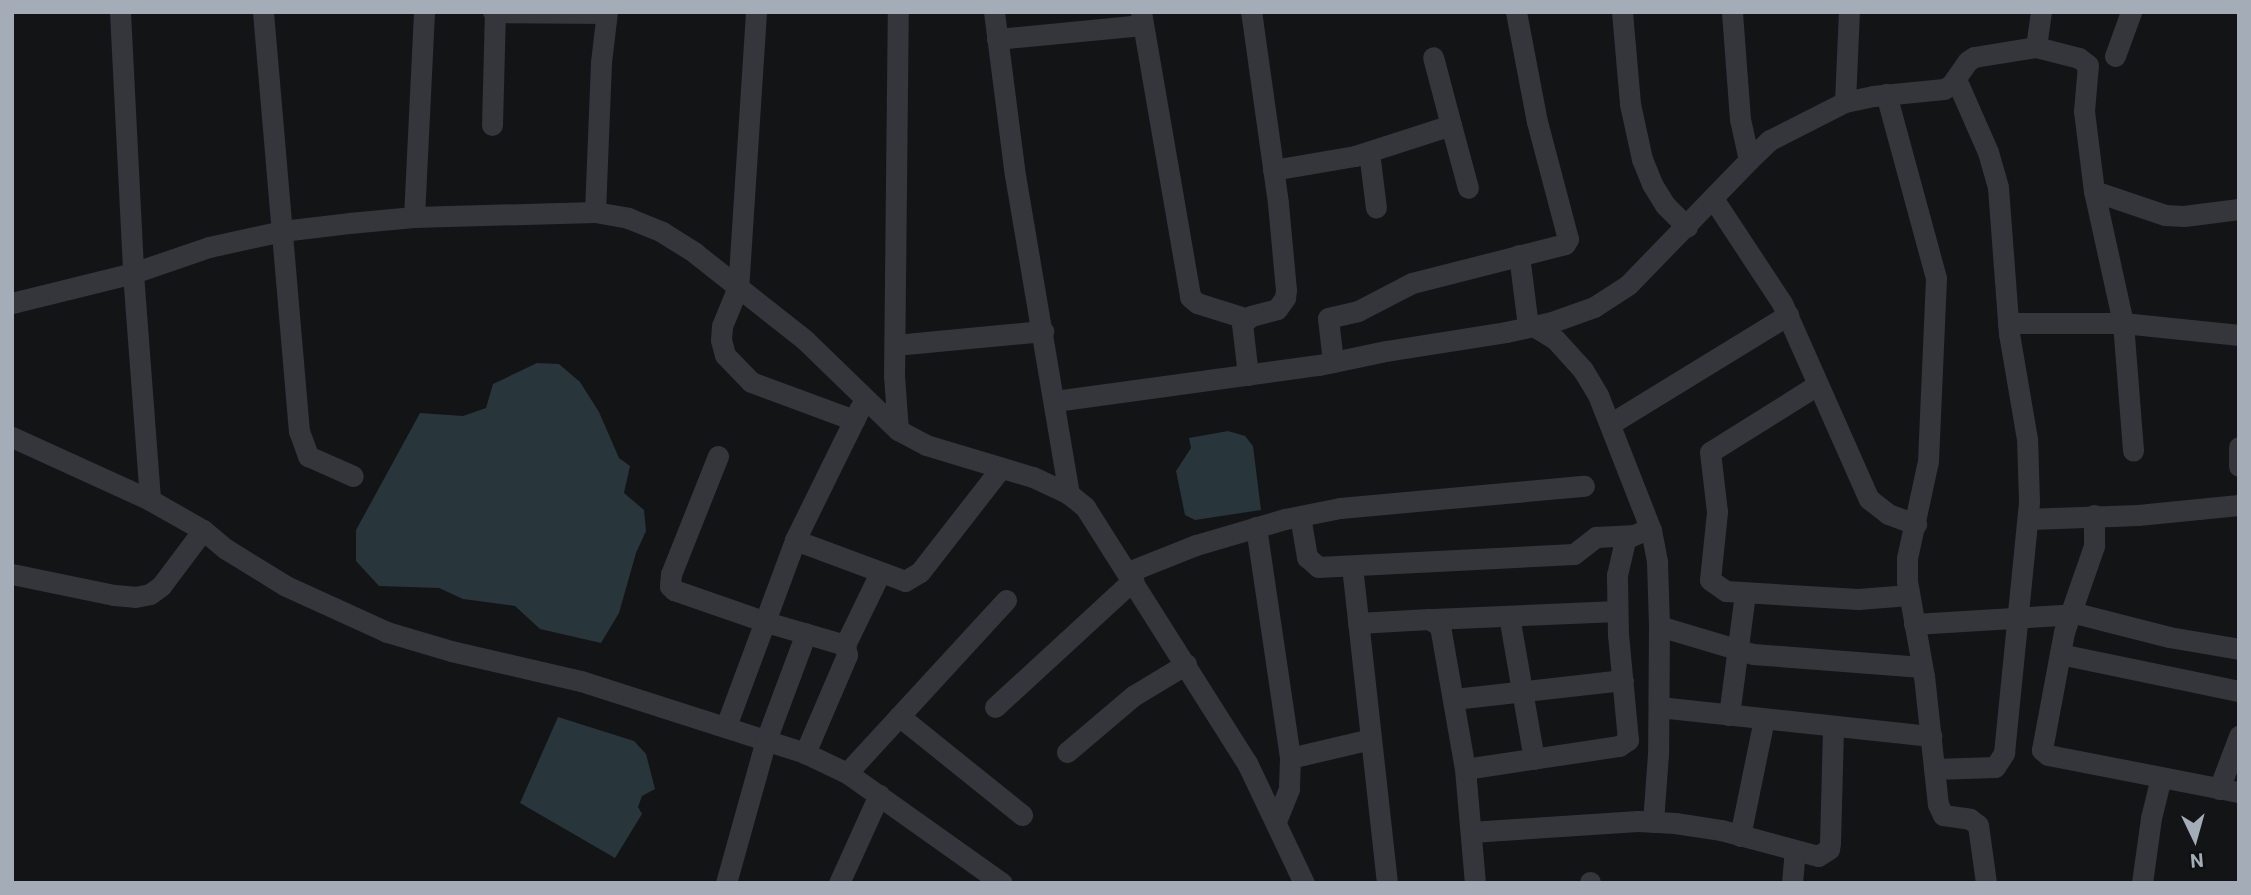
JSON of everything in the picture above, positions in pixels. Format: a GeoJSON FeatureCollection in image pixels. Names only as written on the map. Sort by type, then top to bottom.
{"type":"FeatureCollection","features":[{"type":"Feature","properties":{"kind":"street"},"geometry":{"type":"LineString","coordinates":[[120,12],[133,273],[149,500]]}},
{"type":"Feature","properties":{"kind":"street"},"geometry":{"type":"LineString","coordinates":[[263,12],[302,445],[308,456],[353,476]]}},
{"type":"Feature","properties":{"kind":"street"},"geometry":{"type":"LineString","coordinates":[[414,217],[424,12]]}},
{"type":"Feature","properties":{"kind":"street"},"geometry":{"type":"LineString","coordinates":[[492,125],[494,12],[606,13],[601,62],[595,212]]}},
{"type":"Feature","properties":{"kind":"street"},"geometry":{"type":"LineString","coordinates":[[756,12],[738,287],[720,340],[725,355],[751,382],[854,419]]}},
{"type":"Feature","properties":{"kind":"street"},"geometry":{"type":"LineString","coordinates":[[898,12],[895,345],[898,430]]}},
{"type":"Feature","properties":{"kind":"street"},"geometry":{"type":"LineString","coordinates":[[994,12],[1015,174],[1069,494]]}},
{"type":"Feature","properties":{"kind":"street"},"geometry":{"type":"LineString","coordinates":[[997,38],[1142,19],[1190,297],[1197,303],[1245,318],[1277,309],[1284,298],[1273,170],[1251,12]]}},
{"type":"Feature","properties":{"kind":"street"},"geometry":{"type":"LineString","coordinates":[[1333,362],[1328,318],[1358,311],[1412,283],[1564,244],[1568,235],[1537,122],[1516,12]]}},
{"type":"Feature","properties":{"kind":"street"},"geometry":{"type":"LineString","coordinates":[[1622,12],[1630,104],[1642,159],[1652,184],[1665,205],[1688,227]]}},
{"type":"Feature","properties":{"kind":"street"},"geometry":{"type":"LineString","coordinates":[[1732,12],[1740,119],[1749,160]]}},
{"type":"Feature","properties":{"kind":"street"},"geometry":{"type":"LineString","coordinates":[[1845,102],[1849,12]]}},
{"type":"Feature","properties":{"kind":"street"},"geometry":{"type":"LineString","coordinates":[[2036,47],[2041,12]]}},
{"type":"Feature","properties":{"kind":"street"},"geometry":{"type":"LineString","coordinates":[[2115,56],[2131,12]]}},
{"type":"Feature","properties":{"kind":"street"},"geometry":{"type":"LineString","coordinates":[[1055,401],[1333,362],[1535,327],[1594,307],[1628,285],[1688,227],[1770,140],[1845,102],[1886,94],[1944,89],[1974,57],[2036,47],[2079,58],[2088,65],[2084,111],[2094,191],[2123,323],[2133,451]]}},
{"type":"Feature","properties":{"kind":"street"},"geometry":{"type":"LineString","coordinates":[[1433,57],[1468,188]]}},
{"type":"Feature","properties":{"kind":"street"},"geometry":{"type":"LineString","coordinates":[[1934,769],[1986,769],[2001,762],[2028,519],[2027,439],[2008,323],[1998,187],[1988,152],[1956,79]]}},
{"type":"Feature","properties":{"kind":"street"},"geometry":{"type":"LineString","coordinates":[[1886,94],[1936,278],[1928,461],[1907,558],[1909,595],[1922,667],[1940,811],[1948,817],[1975,821],[1978,825],[1986,883]]}},
{"type":"Feature","properties":{"kind":"street"},"geometry":{"type":"LineString","coordinates":[[1273,170],[1369,152],[1451,125]]}},
{"type":"Feature","properties":{"kind":"street"},"geometry":{"type":"LineString","coordinates":[[1369,152],[1376,208]]}},
{"type":"Feature","properties":{"kind":"street"},"geometry":{"type":"LineString","coordinates":[[2094,191],[2165,215],[2192,216],[2239,209]]}},
{"type":"Feature","properties":{"kind":"street"},"geometry":{"type":"LineString","coordinates":[[1714,200],[1765,275],[1788,315],[1869,499],[1888,514],[1916,524]]}},
{"type":"Feature","properties":{"kind":"street"},"geometry":{"type":"LineString","coordinates":[[12,303],[133,273],[209,247],[282,231],[414,217],[595,212],[628,218],[662,232],[805,340],[898,430],[926,445],[1033,477],[1069,494],[1092,516],[1247,763],[1304,883]]}},
{"type":"Feature","properties":{"kind":"street"},"geometry":{"type":"LineString","coordinates":[[1519,255],[1527,318],[1535,327],[1555,339],[1583,370],[1610,424],[1650,528],[1657,562],[1659,626],[1659,707],[1653,822]]}},
{"type":"Feature","properties":{"kind":"street"},"geometry":{"type":"LineString","coordinates":[[1610,424],[1788,315]]}},
{"type":"Feature","properties":{"kind":"street"},"geometry":{"type":"LineString","coordinates":[[1245,318],[1242,329],[1248,375]]}},
{"type":"Feature","properties":{"kind":"street"},"geometry":{"type":"LineString","coordinates":[[2008,323],[2123,323],[2239,335]]}},
{"type":"Feature","properties":{"kind":"street"},"geometry":{"type":"LineString","coordinates":[[895,345],[1043,331]]}},
{"type":"Feature","properties":{"kind":"street"},"geometry":{"type":"LineString","coordinates":[[1817,385],[1710,452],[1717,512],[1710,580],[1726,591],[1745,593],[1846,598],[1909,595]]}},
{"type":"Feature","properties":{"kind":"street"},"geometry":{"type":"LineString","coordinates":[[726,726],[795,540],[866,397]]}},
{"type":"Feature","properties":{"kind":"street"},"geometry":{"type":"LineString","coordinates":[[12,437],[149,500],[203,530],[226,549],[286,586],[387,632],[581,681],[805,753],[847,773],[1002,883]]}},
{"type":"Feature","properties":{"kind":"street"},"geometry":{"type":"LineString","coordinates":[[2239,447],[2239,466]]}},
{"type":"Feature","properties":{"kind":"street"},"geometry":{"type":"LineString","coordinates":[[718,456],[671,573],[670,586],[674,590],[766,622],[845,645]]}},
{"type":"Feature","properties":{"kind":"street"},"geometry":{"type":"LineString","coordinates":[[795,540],[905,581],[914,578],[1001,468]]}},
{"type":"Feature","properties":{"kind":"street"},"geometry":{"type":"LineString","coordinates":[[995,707],[1130,576],[1196,545],[1300,516],[1376,504],[1584,486]]}},
{"type":"Feature","properties":{"kind":"street"},"geometry":{"type":"LineString","coordinates":[[2028,519],[2138,515],[2239,505]]}},
{"type":"Feature","properties":{"kind":"street"},"geometry":{"type":"LineString","coordinates":[[2094,515],[2094,546],[2068,614],[2042,744],[2044,753],[2229,790],[2239,736]]}},
{"type":"Feature","properties":{"kind":"street"},"geometry":{"type":"LineString","coordinates":[[1300,516],[1309,562],[1318,567],[1574,554],[1596,537],[1630,535],[1650,528]]}},
{"type":"Feature","properties":{"kind":"street"},"geometry":{"type":"LineString","coordinates":[[1256,527],[1290,758],[1289,789],[1276,821]]}},
{"type":"Feature","properties":{"kind":"street"},"geometry":{"type":"LineString","coordinates":[[12,574],[114,595],[135,597],[150,594],[161,586],[203,530]]}},
{"type":"Feature","properties":{"kind":"street"},"geometry":{"type":"LineString","coordinates":[[1465,769],[1624,744],[1628,740],[1617,611],[1620,556],[1622,545],[1630,535]]}},
{"type":"Feature","properties":{"kind":"street"},"geometry":{"type":"LineString","coordinates":[[1352,566],[1387,883]]}},
{"type":"Feature","properties":{"kind":"street"},"geometry":{"type":"LineString","coordinates":[[805,753],[847,655],[845,645],[880,573]]}},
{"type":"Feature","properties":{"kind":"street"},"geometry":{"type":"LineString","coordinates":[[1729,715],[1745,593]]}},
{"type":"Feature","properties":{"kind":"street"},"geometry":{"type":"LineString","coordinates":[[847,773],[1006,600]]}},
{"type":"Feature","properties":{"kind":"street"},"geometry":{"type":"LineString","coordinates":[[1358,623],[1617,611]]}},
{"type":"Feature","properties":{"kind":"street"},"geometry":{"type":"LineString","coordinates":[[1914,624],[2068,614],[2169,637],[2239,649]]}},
{"type":"Feature","properties":{"kind":"street"},"geometry":{"type":"LineString","coordinates":[[1508,616],[1534,759]]}},
{"type":"Feature","properties":{"kind":"street"},"geometry":{"type":"LineString","coordinates":[[1433,619],[1442,632],[1454,699],[1465,769],[1475,883]]}},
{"type":"Feature","properties":{"kind":"street"},"geometry":{"type":"LineString","coordinates":[[1659,626],[1739,651],[1783,658],[1922,667]]}},
{"type":"Feature","properties":{"kind":"street"},"geometry":{"type":"LineString","coordinates":[[726,883],[766,740],[806,633]]}},
{"type":"Feature","properties":{"kind":"street"},"geometry":{"type":"LineString","coordinates":[[2060,653],[2239,691]]}},
{"type":"Feature","properties":{"kind":"street"},"geometry":{"type":"LineString","coordinates":[[1068,752],[1133,696],[1186,664]]}},
{"type":"Feature","properties":{"kind":"street"},"geometry":{"type":"LineString","coordinates":[[1454,699],[1623,680]]}},
{"type":"Feature","properties":{"kind":"street"},"geometry":{"type":"LineString","coordinates":[[1659,707],[1833,728],[1931,736]]}},
{"type":"Feature","properties":{"kind":"street"},"geometry":{"type":"LineString","coordinates":[[899,716],[1022,815]]}},
{"type":"Feature","properties":{"kind":"street"},"geometry":{"type":"LineString","coordinates":[[1740,836],[1764,719]]}},
{"type":"Feature","properties":{"kind":"street"},"geometry":{"type":"LineString","coordinates":[[1471,832],[1653,822],[1721,830],[1818,856],[1829,849],[1833,728]]}},
{"type":"Feature","properties":{"kind":"street"},"geometry":{"type":"LineString","coordinates":[[1290,758],[1371,739]]}},
{"type":"Feature","properties":{"kind":"street"},"geometry":{"type":"LineString","coordinates":[[2141,883],[2151,818],[2161,777]]}},
{"type":"Feature","properties":{"kind":"street"},"geometry":{"type":"LineString","coordinates":[[839,883],[878,795]]}},
{"type":"Feature","properties":{"kind":"street"},"geometry":{"type":"LineString","coordinates":[[1792,883],[1794,851]]}},
{"type":"Feature","properties":{"kind":"shaded area"},"geometry":{"type":"Polygon","coordinates":[[[537,363],[559,364],[580,382],[599,412],[619,458],[630,466],[624,493],[644,510],[646,531],[636,553],[619,613],[601,643],[540,629],[515,606],[463,599],[439,588],[379,586],[356,561],[356,530],[420,413],[463,416],[486,408],[493,384],[537,363]]]}},
{"type":"Feature","properties":{"kind":"shaded area"},"geometry":{"type":"Polygon","coordinates":[[[1228,431],[1245,436],[1253,446],[1261,510],[1195,520],[1185,515],[1176,471],[1191,448],[1189,438],[1228,431]]]}},
{"type":"Feature","properties":{"kind":"shaded area"},"geometry":{"type":"Polygon","coordinates":[[[558,717],[634,741],[646,754],[655,789],[642,796],[638,807],[642,814],[615,858],[520,803],[558,717]]]}}]}
